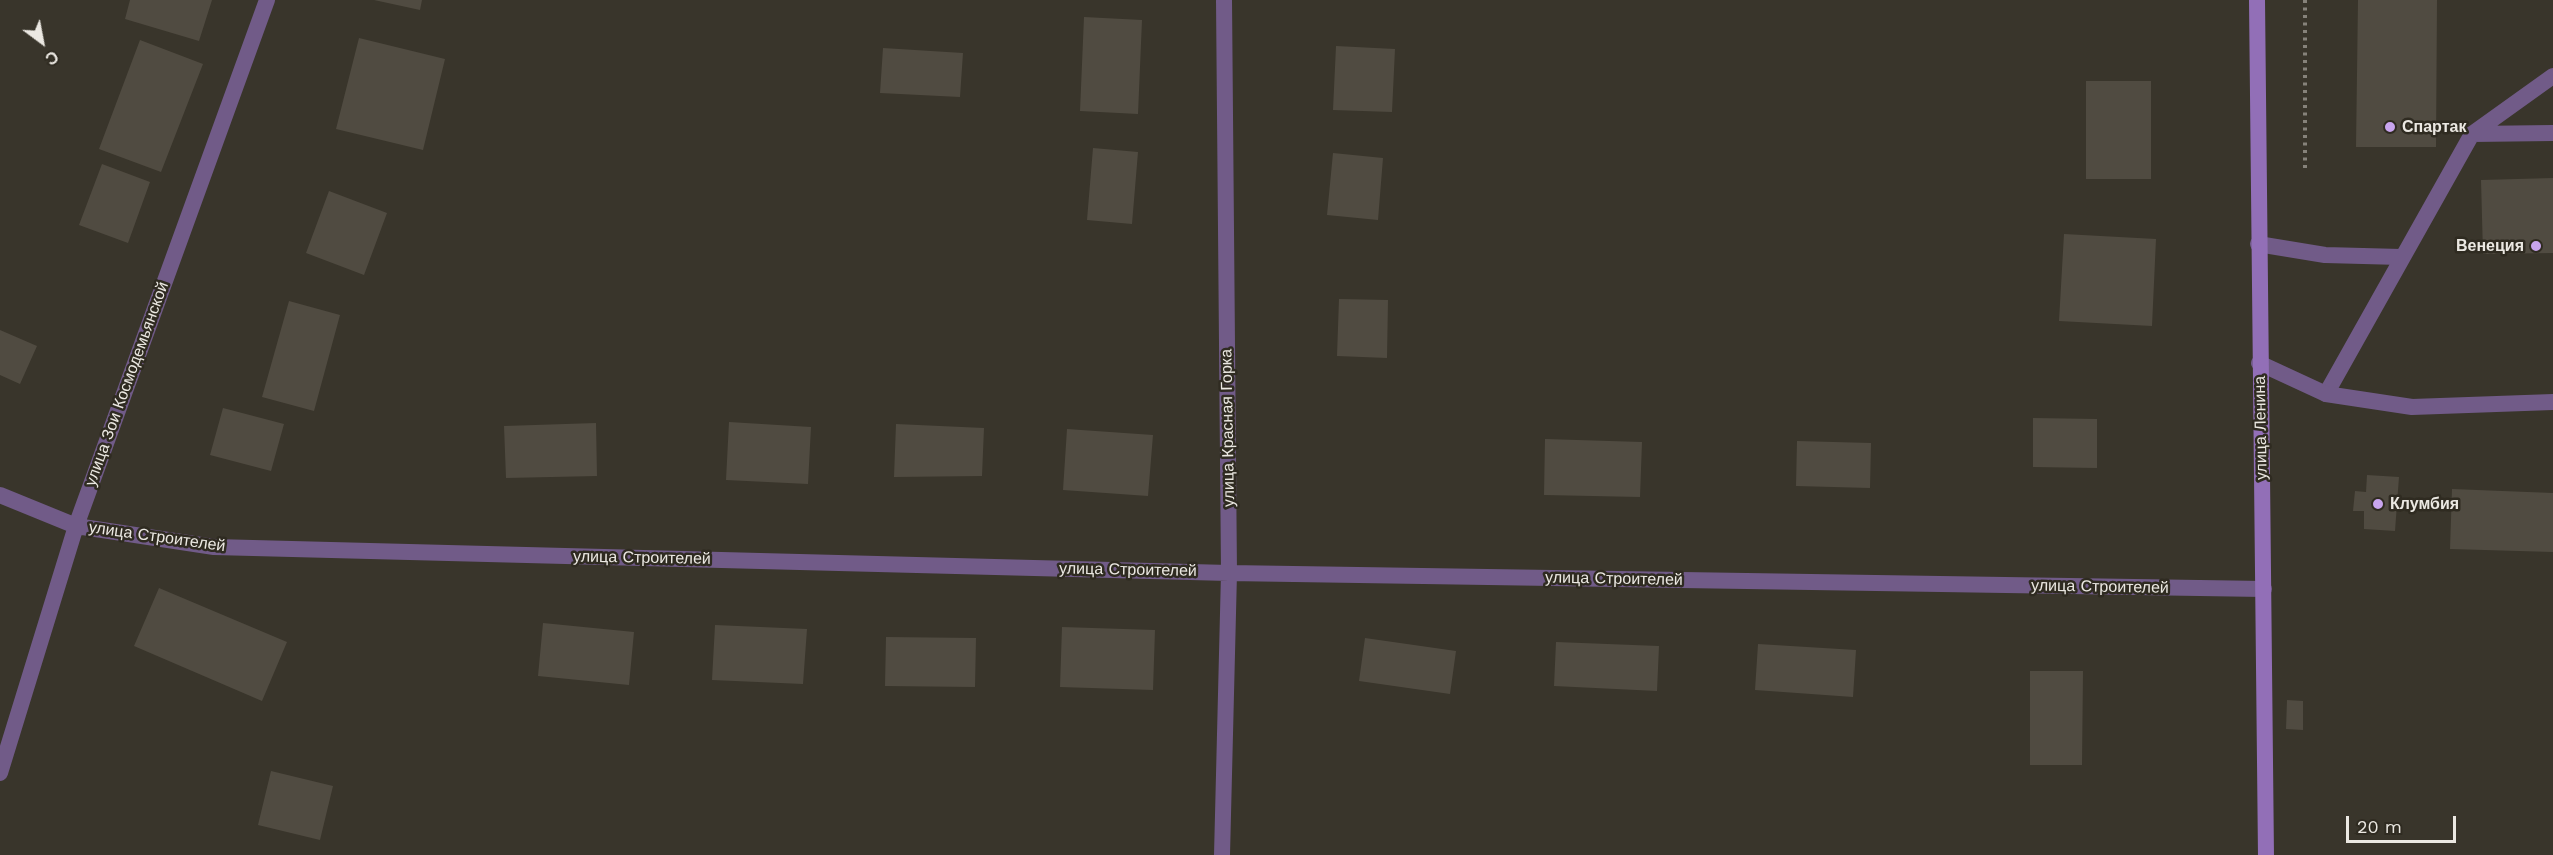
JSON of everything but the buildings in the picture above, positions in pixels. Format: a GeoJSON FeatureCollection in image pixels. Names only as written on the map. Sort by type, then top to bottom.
{"type":"FeatureCollection","features":[{"type":"Feature","properties":{"kind":"main road","name":"улица Ленина"},"geometry":{"type":"LineString","coordinates":[[2257,0],[2259,363],[2266,855]]}},
{"type":"Feature","properties":{"kind":"street","name":"улица Зои Космодемьянской"},"geometry":{"type":"LineString","coordinates":[[0,773],[76,526],[267,0]]}},
{"type":"Feature","properties":{"kind":"street","name":"улица Красная Горка"},"geometry":{"type":"LineString","coordinates":[[1222,855],[1229,573],[1224,0]]}},
{"type":"Feature","properties":{"kind":"street"},"geometry":{"type":"LineString","coordinates":[[2326,394],[2472,134],[2553,76]]}},
{"type":"Feature","properties":{"kind":"street"},"geometry":{"type":"LineString","coordinates":[[2472,134],[2553,133]]}},
{"type":"Feature","properties":{"kind":"street"},"geometry":{"type":"LineString","coordinates":[[2258,244],[2325,255],[2401,257]]}},
{"type":"Feature","properties":{"kind":"street"},"geometry":{"type":"LineString","coordinates":[[2259,363],[2326,394],[2412,407],[2553,402]]}},
{"type":"Feature","properties":{"kind":"street","name":"улица Строителей"},"geometry":{"type":"LineString","coordinates":[[0,495],[76,526],[213,547],[1229,573],[2264,589]]}},
{"type":"Feature","properties":{"kind":"path"},"geometry":{"type":"LineString","coordinates":[[2305,0],[2305,171]]}},
{"type":"Feature","properties":{"kind":"place","name":"Спартак"},"geometry":{"type":"Point","coordinates":[2390,127]}},
{"type":"Feature","properties":{"kind":"place","name":"Венеция"},"geometry":{"type":"Point","coordinates":[2536,246]}},
{"type":"Feature","properties":{"kind":"place","name":"Клумбия"},"geometry":{"type":"Point","coordinates":[2378,504]}}]}
